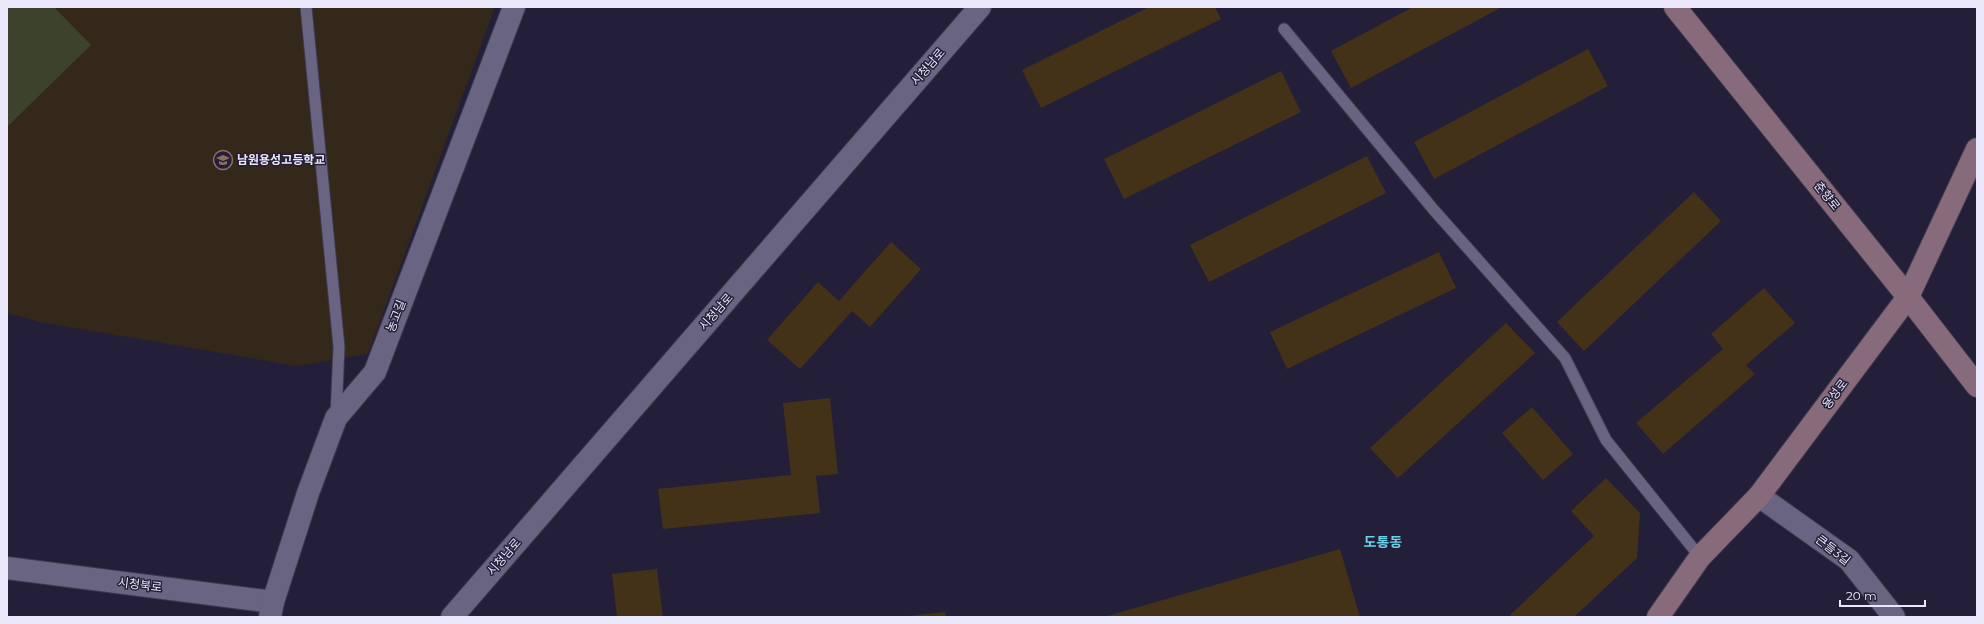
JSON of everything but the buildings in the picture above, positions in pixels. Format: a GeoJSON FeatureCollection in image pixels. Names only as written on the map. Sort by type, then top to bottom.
{"type":"FeatureCollection","features":[{"type":"Feature","properties":{"kind":"street","name":"농고길"},"geometry":{"type":"LineString","coordinates":[[271,610],[308,493],[336,418],[375,372],[514,7]]}},
{"type":"Feature","properties":{"kind":"street","name":"시청남로"},"geometry":{"type":"LineString","coordinates":[[452,617],[980,7]]}},
{"type":"Feature","properties":{"kind":"street","name":"춘향로"},"geometry":{"type":"LineString","coordinates":[[1675,7],[1908,297],[1977,386]]}},
{"type":"Feature","properties":{"kind":"street","name":"용성로"},"geometry":{"type":"LineString","coordinates":[[1658,617],[1700,557],[1760,496],[1908,297],[1977,149]]}},
{"type":"Feature","properties":{"kind":"street","name":"큰들3길"},"geometry":{"type":"LineString","coordinates":[[1760,496],[1849,560],[1892,616]]}},
{"type":"Feature","properties":{"kind":"street","name":"시청북로"},"geometry":{"type":"LineString","coordinates":[[7,568],[271,610]]}},
{"type":"Feature","properties":{"kind":"lane"},"geometry":{"type":"LineString","coordinates":[[306,7],[339,347],[336,418]]}},
{"type":"Feature","properties":{"kind":"lane"},"geometry":{"type":"LineString","coordinates":[[1284,29],[1433,209],[1565,358],[1606,440],[1700,557]]}},
{"type":"Feature","properties":{"kind":"shaded area","name":"남원용성고등학교"},"geometry":{"type":"Polygon","coordinates":[[[7,7],[495,7],[368,354],[297,366],[40,322],[7,313],[7,7]]]}},
{"type":"Feature","properties":{"kind":"green space"},"geometry":{"type":"Polygon","coordinates":[[[7,7],[54,7],[91,45],[7,127],[7,7]]]}},
{"type":"Feature","properties":{"kind":"place","name":"남원용성고등학교"},"geometry":{"type":"Point","coordinates":[223,160]}},
{"type":"Feature","properties":{"kind":"district","name":"도통동"},"geometry":{"type":"Point","coordinates":[1383,542]}}]}
